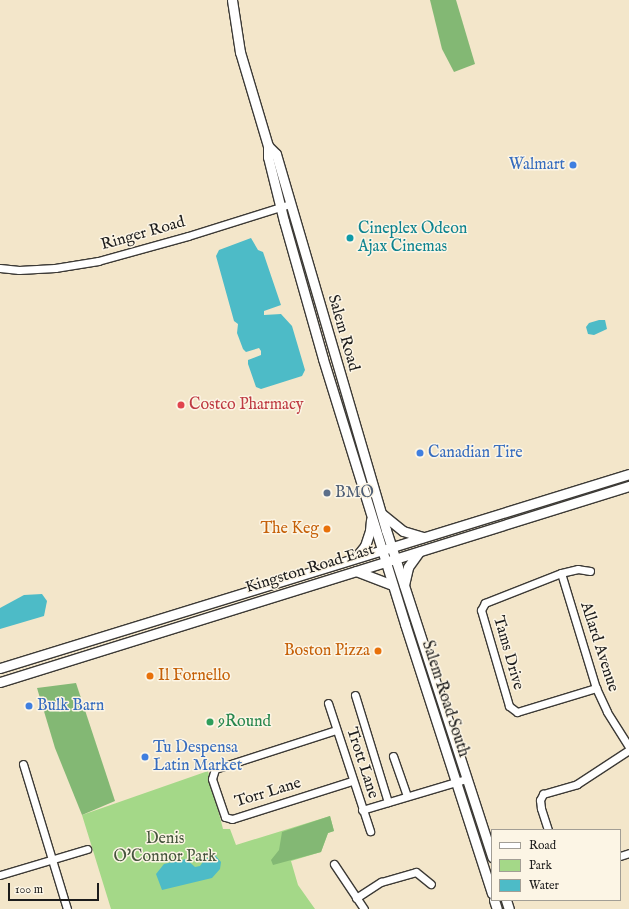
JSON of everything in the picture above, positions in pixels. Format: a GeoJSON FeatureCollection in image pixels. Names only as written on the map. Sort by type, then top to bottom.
{"type":"FeatureCollection","features":[{"type":"Feature","properties":{"kind":"main road","name":"Salem Road"},"geometry":{"type":"LineString","coordinates":[[232,0],[240,52],[268,146],[268,157],[280,206],[371,514]]}},
{"type":"Feature","properties":{"kind":"main road","name":"Salem Road"},"geometry":{"type":"LineString","coordinates":[[268,146],[276,154],[386,530]]}},
{"type":"Feature","properties":{"kind":"main road","name":"Kingston Road East"},"geometry":{"type":"LineString","coordinates":[[0,668],[629,474]]}},
{"type":"Feature","properties":{"kind":"main road","name":"Kingston Road East"},"geometry":{"type":"LineString","coordinates":[[0,682],[629,486]]}},
{"type":"Feature","properties":{"kind":"main road"},"geometry":{"type":"LineString","coordinates":[[381,513],[403,531],[423,537]]}},
{"type":"Feature","properties":{"kind":"main road"},"geometry":{"type":"LineString","coordinates":[[356,558],[370,531],[371,514]]}},
{"type":"Feature","properties":{"kind":"main road","name":"Salem Road South"},"geometry":{"type":"LineString","coordinates":[[371,514],[392,585],[491,890]]}},
{"type":"Feature","properties":{"kind":"main road","name":"Salem Road South"},"geometry":{"type":"LineString","coordinates":[[386,530],[491,855]]}},
{"type":"Feature","properties":{"kind":"main road"},"geometry":{"type":"LineString","coordinates":[[404,585],[408,567],[421,551]]}},
{"type":"Feature","properties":{"kind":"main road"},"geometry":{"type":"LineString","coordinates":[[356,571],[392,585]]}},
{"type":"Feature","properties":{"kind":"street","name":"Ringer Road"},"geometry":{"type":"LineString","coordinates":[[0,268],[19,270],[55,268],[98,261],[188,236],[290,204]]}},
{"type":"Feature","properties":{"kind":"street","name":"Tams Drive"},"geometry":{"type":"LineString","coordinates":[[590,571],[578,569],[561,573],[485,603],[481,610],[509,706],[517,712],[596,688]]}},
{"type":"Feature","properties":{"kind":"street","name":"Allard Avenue"},"geometry":{"type":"LineString","coordinates":[[561,573],[596,688],[607,712],[629,749]]}},
{"type":"Feature","properties":{"kind":"street"},"geometry":{"type":"LineString","coordinates":[[355,695],[388,802]]}},
{"type":"Feature","properties":{"kind":"street","name":"Trott Lane"},"geometry":{"type":"LineString","coordinates":[[328,703],[352,781],[370,831]]}},
{"type":"Feature","properties":{"kind":"street","name":"Torr Lane"},"geometry":{"type":"LineString","coordinates":[[336,730],[215,769],[212,779],[225,817],[232,819],[352,781]]}},
{"type":"Feature","properties":{"kind":"street"},"geometry":{"type":"LineString","coordinates":[[548,829],[541,804],[543,794],[577,784],[629,749]]}},
{"type":"Feature","properties":{"kind":"street"},"geometry":{"type":"LineString","coordinates":[[393,756],[407,796]]}},
{"type":"Feature","properties":{"kind":"street"},"geometry":{"type":"LineString","coordinates":[[23,764],[67,909]]}},
{"type":"Feature","properties":{"kind":"street"},"geometry":{"type":"LineString","coordinates":[[362,810],[466,779]]}},
{"type":"Feature","properties":{"kind":"street"},"geometry":{"type":"LineString","coordinates":[[0,875],[87,849]]}},
{"type":"Feature","properties":{"kind":"street"},"geometry":{"type":"LineString","coordinates":[[334,864],[364,909]]}},
{"type":"Feature","properties":{"kind":"street"},"geometry":{"type":"LineString","coordinates":[[356,898],[381,882],[416,872],[431,884]]}},
{"type":"Feature","properties":{"kind":"green space"},"geometry":{"type":"Polygon","coordinates":[[[430,0],[456,0],[475,64],[454,72],[442,49],[430,0]]]}},
{"type":"Feature","properties":{"kind":"green space"},"geometry":{"type":"Polygon","coordinates":[[[76,683],[115,801],[82,815],[55,748],[37,688],[76,683]]]}},
{"type":"Feature","properties":{"kind":"green space","name":"Denis O'Connor Park"},"geometry":{"type":"Polygon","coordinates":[[[208,771],[223,829],[230,829],[236,845],[330,816],[334,831],[328,833],[321,852],[291,861],[298,885],[315,909],[111,909],[82,815],[208,771]]]}},
{"type":"Feature","properties":{"kind":"green space"},"geometry":{"type":"Polygon","coordinates":[[[330,816],[334,831],[328,833],[321,852],[273,865],[271,860],[279,850],[282,832],[330,816]]]}},
{"type":"Feature","properties":{"kind":"water"},"geometry":{"type":"Polygon","coordinates":[[[251,238],[258,250],[263,252],[281,305],[264,311],[264,315],[281,314],[292,326],[305,370],[302,376],[261,389],[256,387],[248,360],[261,355],[261,351],[259,348],[246,352],[243,349],[237,333],[238,324],[234,321],[216,256],[219,250],[251,238]]]}},
{"type":"Feature","properties":{"kind":"water"},"geometry":{"type":"Polygon","coordinates":[[[605,320],[607,329],[594,335],[588,334],[586,327],[589,323],[605,320]]]}},
{"type":"Feature","properties":{"kind":"water"},"geometry":{"type":"Polygon","coordinates":[[[42,594],[47,601],[44,616],[0,629],[0,608],[24,595],[42,594]]]}},
{"type":"Feature","properties":{"kind":"water"},"geometry":{"type":"Polygon","coordinates":[[[215,855],[221,862],[220,869],[212,878],[162,890],[156,874],[164,864],[186,859],[195,867],[200,866],[205,859],[215,855]]]}},
{"type":"Feature","properties":{"kind":"place","name":"Walmart"},"geometry":{"type":"Point","coordinates":[573,165]}},
{"type":"Feature","properties":{"kind":"place","name":"Cineplex Odeon Ajax Cinemas"},"geometry":{"type":"Point","coordinates":[350,238]}},
{"type":"Feature","properties":{"kind":"place","name":"Costco Pharmacy"},"geometry":{"type":"Point","coordinates":[181,405]}},
{"type":"Feature","properties":{"kind":"place","name":"Canadian Tire"},"geometry":{"type":"Point","coordinates":[420,453]}},
{"type":"Feature","properties":{"kind":"place","name":"BMO"},"geometry":{"type":"Point","coordinates":[327,493]}},
{"type":"Feature","properties":{"kind":"place","name":"The Keg"},"geometry":{"type":"Point","coordinates":[327,529]}},
{"type":"Feature","properties":{"kind":"place","name":"Boston Pizza"},"geometry":{"type":"Point","coordinates":[378,651]}},
{"type":"Feature","properties":{"kind":"place","name":"Il Fornello"},"geometry":{"type":"Point","coordinates":[150,676]}},
{"type":"Feature","properties":{"kind":"place","name":"Bulk Barn"},"geometry":{"type":"Point","coordinates":[29,706]}},
{"type":"Feature","properties":{"kind":"place","name":"9Round"},"geometry":{"type":"Point","coordinates":[210,722]}},
{"type":"Feature","properties":{"kind":"place","name":"Tu Despensa Latin Market"},"geometry":{"type":"Point","coordinates":[145,757]}}]}
